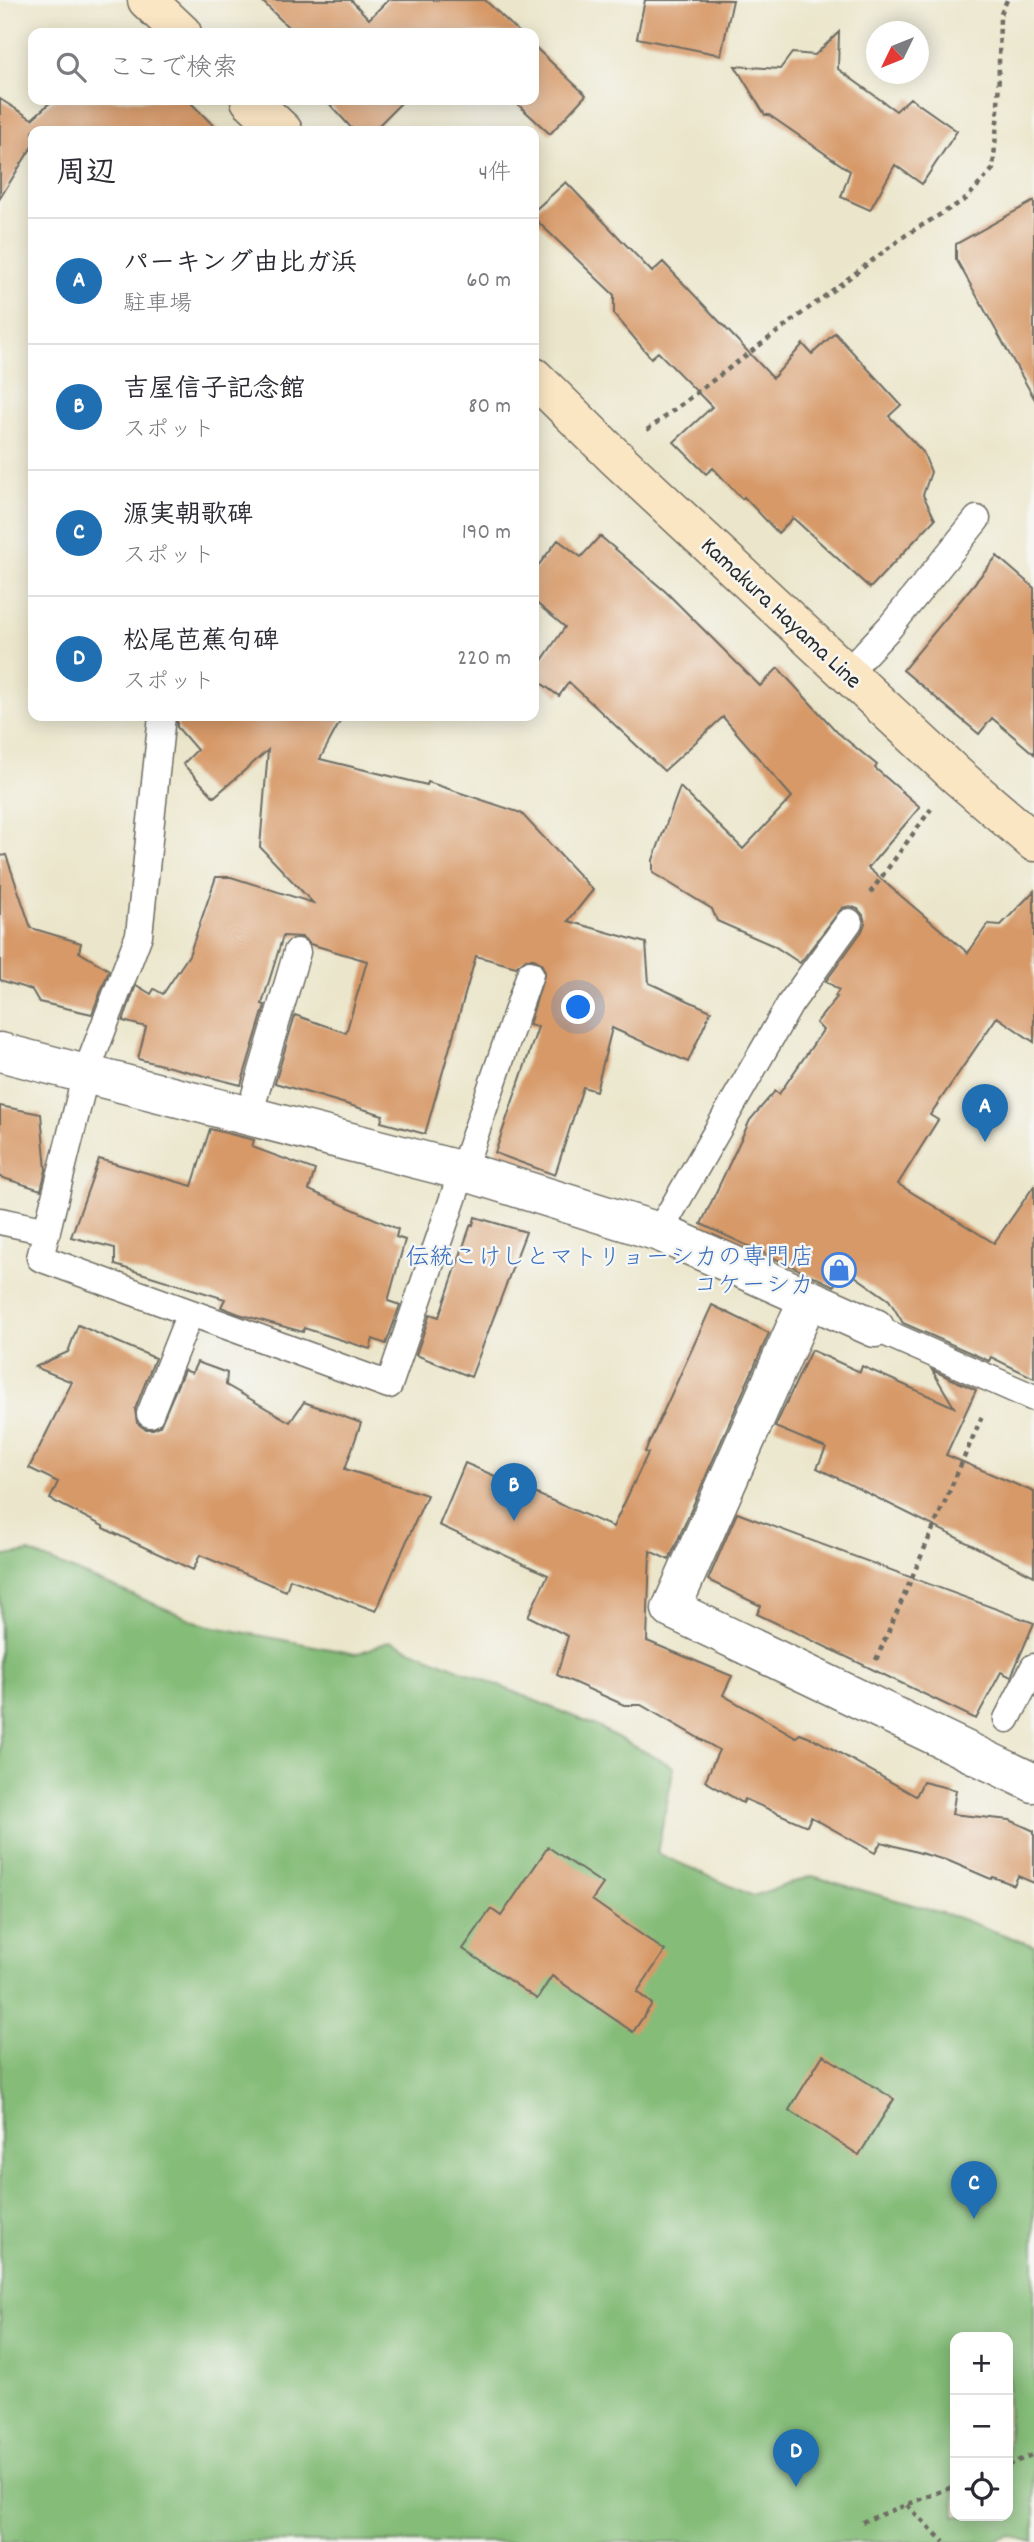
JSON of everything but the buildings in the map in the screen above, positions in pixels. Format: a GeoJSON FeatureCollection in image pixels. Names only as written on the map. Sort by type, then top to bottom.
{"type":"FeatureCollection","features":[{"type":"Feature","properties":{"kind":"main road"},"geometry":{"type":"LineString","coordinates":[[147,0],[177,28]]}},
{"type":"Feature","properties":{"kind":"main road"},"geometry":{"type":"LineString","coordinates":[[255,105],[277,126]]}},
{"type":"Feature","properties":{"kind":"main road","name":"Kamakura Hayama Line"},"geometry":{"type":"LineString","coordinates":[[539,382],[613,455],[956,775],[1034,842]]}},
{"type":"Feature","properties":{"kind":"street"},"geometry":{"type":"LineString","coordinates":[[0,1052],[463,1171],[660,1232],[875,1328]]}},
{"type":"Feature","properties":{"kind":"street"},"geometry":{"type":"LineString","coordinates":[[808,1299],[671,1609],[1034,1783]]}},
{"type":"Feature","properties":{"kind":"lane"},"geometry":{"type":"LineString","coordinates":[[847,673],[890,626],[977,519]]}},
{"type":"Feature","properties":{"kind":"lane"},"geometry":{"type":"LineString","coordinates":[[161,721],[139,934],[86,1073],[40,1258],[389,1385],[530,974]]}},
{"type":"Feature","properties":{"kind":"lane"},"geometry":{"type":"LineString","coordinates":[[660,1232],[790,1004],[849,922]]}},
{"type":"Feature","properties":{"kind":"lane"},"geometry":{"type":"LineString","coordinates":[[249,1115],[297,952]]}},
{"type":"Feature","properties":{"kind":"lane"},"geometry":{"type":"LineString","coordinates":[[0,1221],[47,1231]]}},
{"type":"Feature","properties":{"kind":"lane"},"geometry":{"type":"LineString","coordinates":[[150,1414],[190,1313]]}},
{"type":"Feature","properties":{"kind":"lane"},"geometry":{"type":"LineString","coordinates":[[875,1328],[1034,1398]]}},
{"type":"Feature","properties":{"kind":"lane"},"geometry":{"type":"LineString","coordinates":[[1007,1719],[1034,1667]]}},
{"type":"Feature","properties":{"kind":"path"},"geometry":{"type":"LineString","coordinates":[[613,455],[763,345],[906,235],[966,199],[993,169],[998,110],[1000,16],[1007,0]]}},
{"type":"Feature","properties":{"kind":"path"},"geometry":{"type":"LineString","coordinates":[[849,922],[956,775]]}},
{"type":"Feature","properties":{"kind":"path"},"geometry":{"type":"LineString","coordinates":[[875,1663],[997,1381]]}},
{"type":"Feature","properties":{"kind":"path"},"geometry":{"type":"LineString","coordinates":[[1013,2463],[1034,2454]]}},
{"type":"Feature","properties":{"kind":"path"},"geometry":{"type":"LineString","coordinates":[[862,2522],[950,2488]]}},
{"type":"Feature","properties":{"kind":"path"},"geometry":{"type":"LineString","coordinates":[[907,2505],[944,2542]]}},
{"type":"Feature","properties":{"kind":"green space"},"geometry":{"type":"Polygon","coordinates":[[[29,1552],[205,1625],[356,1654],[391,1641],[594,1725],[674,1767],[657,1853],[753,1896],[812,1876],[956,1917],[1034,1946],[1034,2542],[1009,2536],[990,2542],[0,2542],[0,1557],[29,1552]]]}},
{"type":"Feature","properties":{"kind":"place","name":"パーキング由比ガ浜"},"geometry":{"type":"Point","coordinates":[985,1142]}},
{"type":"Feature","properties":{"kind":"place","name":"伝統こけしとマトリョーシカの専門店 コケーシカ"},"geometry":{"type":"Point","coordinates":[839,1270]}},
{"type":"Feature","properties":{"kind":"place","name":"吉屋信子記念館"},"geometry":{"type":"Point","coordinates":[514,1521]}},
{"type":"Feature","properties":{"kind":"place","name":"源実朝歌碑"},"geometry":{"type":"Point","coordinates":[974,2219]}},
{"type":"Feature","properties":{"kind":"place","name":"松尾芭蕉句碑"},"geometry":{"type":"Point","coordinates":[796,2487]}}]}
